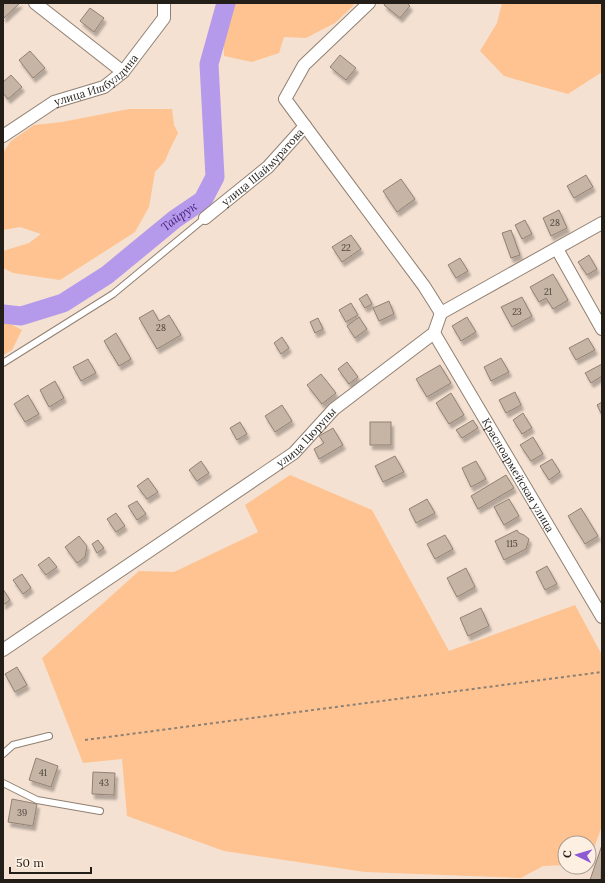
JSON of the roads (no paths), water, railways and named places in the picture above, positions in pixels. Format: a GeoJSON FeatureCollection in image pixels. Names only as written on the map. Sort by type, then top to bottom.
{"type":"FeatureCollection","features":[{"type":"Feature","properties":{"kind":"street"},"geometry":{"type":"LineString","coordinates":[[35,3],[123,72]]}},
{"type":"Feature","properties":{"kind":"street","name":"улица Ишбулдина"},"geometry":{"type":"LineString","coordinates":[[3,136],[54,102],[104,87],[123,72],[164,18],[164,3]]}},
{"type":"Feature","properties":{"kind":"street","name":"улица Шаймуратова"},"geometry":{"type":"LineString","coordinates":[[205,218],[268,167],[305,126],[285,99],[304,65],[368,3]]}},
{"type":"Feature","properties":{"kind":"street"},"geometry":{"type":"LineString","coordinates":[[305,126],[424,286],[441,313]]}},
{"type":"Feature","properties":{"kind":"street"},"geometry":{"type":"LineString","coordinates":[[434,333],[441,313],[602,223]]}},
{"type":"Feature","properties":{"kind":"street"},"geometry":{"type":"LineString","coordinates":[[557,249],[602,329]]}},
{"type":"Feature","properties":{"kind":"street","name":"Красноармейская улица"},"geometry":{"type":"LineString","coordinates":[[434,333],[602,617]]}},
{"type":"Feature","properties":{"kind":"street","name":"улица Цюрупы"},"geometry":{"type":"LineString","coordinates":[[3,650],[294,453],[334,409],[434,333]]}},
{"type":"Feature","properties":{"kind":"lane"},"geometry":{"type":"LineString","coordinates":[[3,363],[113,294],[205,218]]}},
{"type":"Feature","properties":{"kind":"lane"},"geometry":{"type":"LineString","coordinates":[[3,754],[13,745],[49,736]]}},
{"type":"Feature","properties":{"kind":"lane"},"geometry":{"type":"LineString","coordinates":[[3,783],[37,800],[100,811]]}},
{"type":"Feature","properties":{"kind":"waterway","name":"Тайрук"},"geometry":{"type":"LineString","coordinates":[[3,314],[21,316],[63,303],[107,275],[175,219],[203,200],[215,177],[209,64],[226,3]]}}]}
